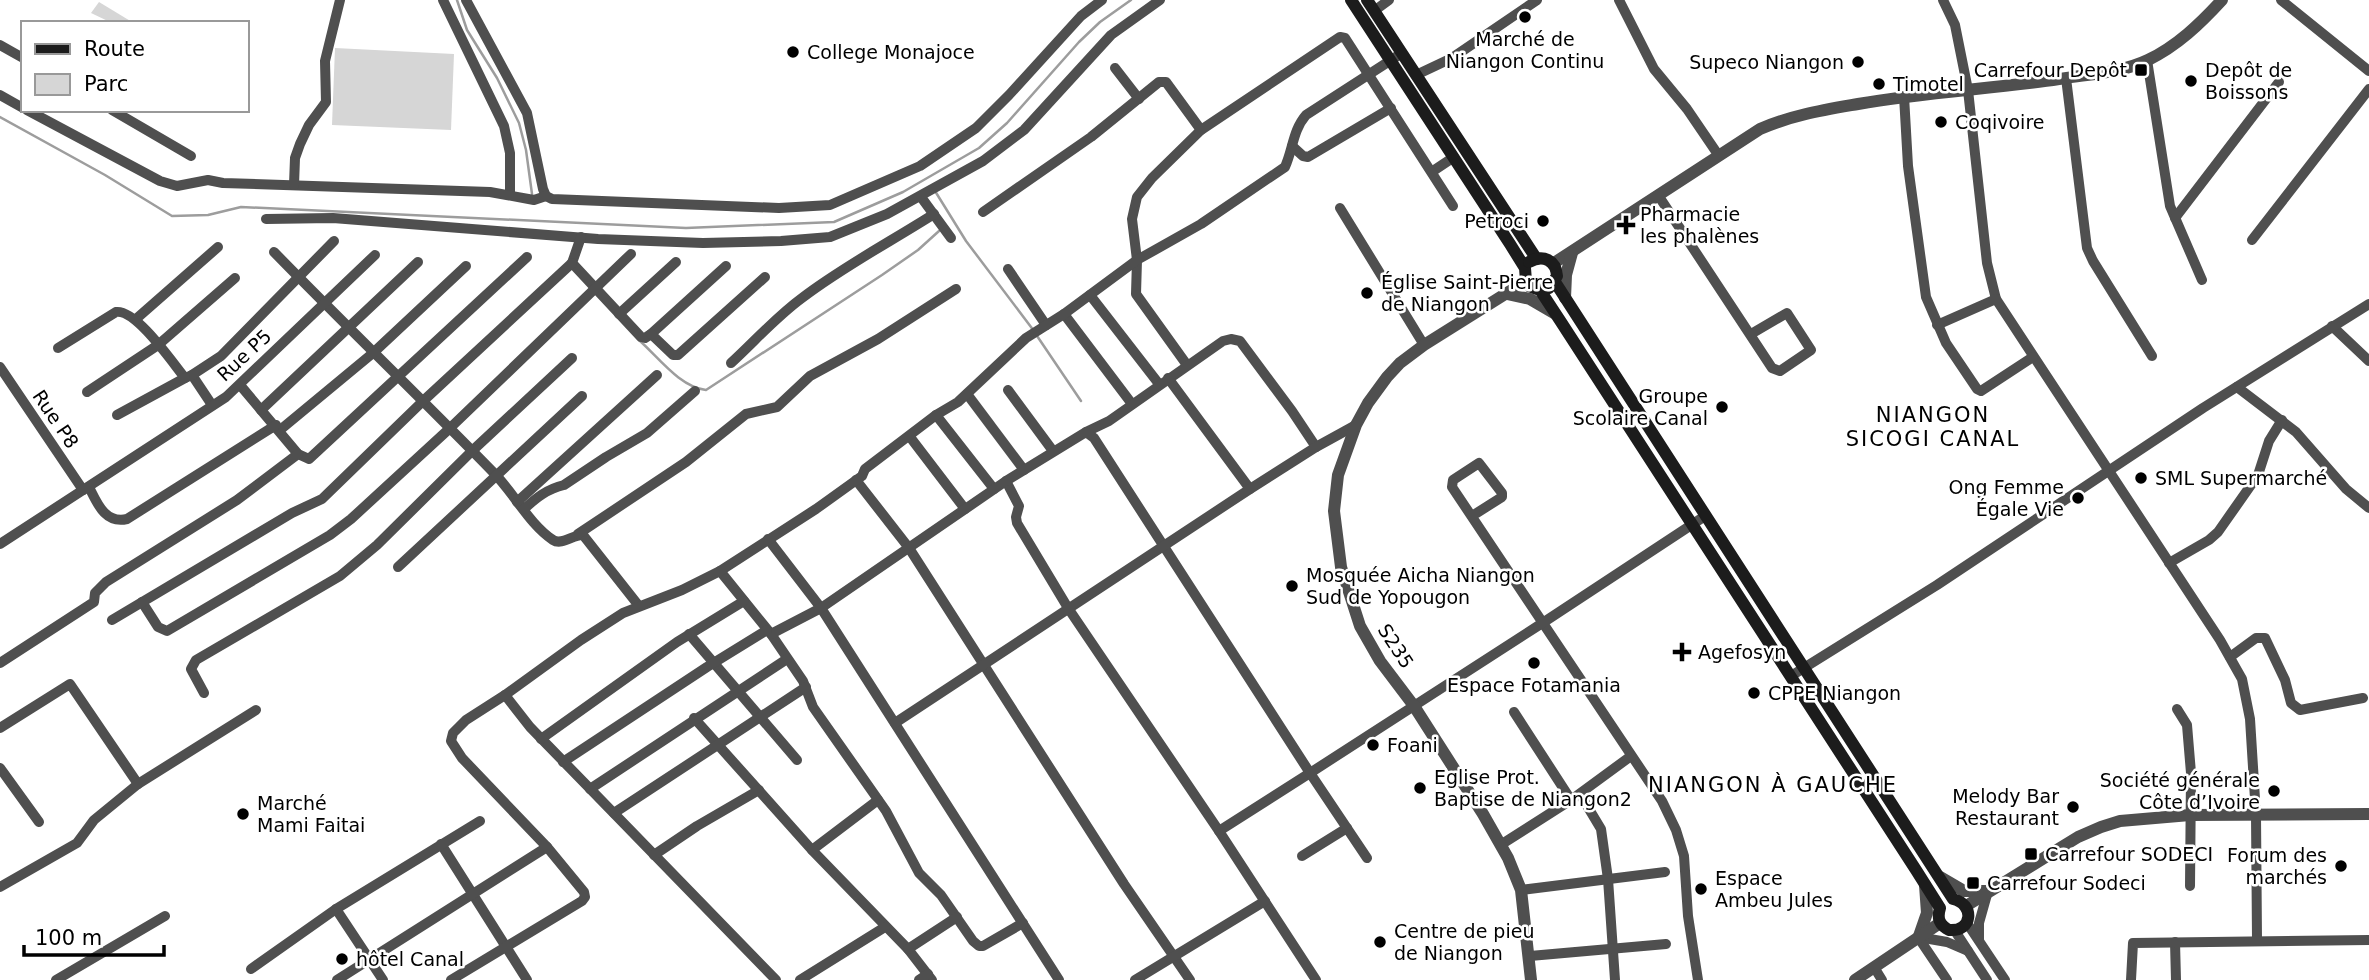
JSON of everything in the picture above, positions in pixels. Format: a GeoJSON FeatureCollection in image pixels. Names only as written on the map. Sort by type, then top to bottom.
{"type":"FeatureCollection","features":[{"type":"Feature","properties":{"kind":"main road"},"geometry":{"type":"LineString","coordinates":[[1351,0],[1397,57],[1416,75],[1536,258]]}},
{"type":"Feature","properties":{"kind":"main road"},"geometry":{"type":"LineString","coordinates":[[1370,6],[1454,157],[1525,274],[1529,286],[1540,290],[1551,287],[1555,282],[1557,270],[1554,263],[1546,258],[1536,258],[1529,261],[1525,274]]}},
{"type":"Feature","properties":{"kind":"main road"},"geometry":{"type":"LineString","coordinates":[[1555,282],[1953,899]]}},
{"type":"Feature","properties":{"kind":"main road"},"geometry":{"type":"LineString","coordinates":[[1540,290],[1940,908]]}},
{"type":"Feature","properties":{"kind":"main road"},"geometry":{"type":"LineString","coordinates":[[1947,900],[1960,901],[1966,906],[1969,911],[1967,923],[1960,929],[1955,931],[1940,923],[1940,908],[1947,900]]}},
{"type":"Feature","properties":{"kind":"street"},"geometry":{"type":"LineString","coordinates":[[294,185],[295,158],[300,144],[309,125],[326,102],[325,61],[340,0]]}},
{"type":"Feature","properties":{"kind":"street"},"geometry":{"type":"LineString","coordinates":[[443,0],[504,126],[510,153],[510,194]]}},
{"type":"Feature","properties":{"kind":"street"},"geometry":{"type":"LineString","coordinates":[[466,0],[527,113],[546,196],[552,199],[779,208],[830,205],[920,166],[976,128],[1009,96],[1081,16],[1102,0]]}},
{"type":"Feature","properties":{"kind":"street"},"geometry":{"type":"LineString","coordinates":[[266,219],[332,218],[581,237],[703,243],[781,242],[830,237],[887,214],[983,161],[1024,130],[1111,35],[1160,0]]}},
{"type":"Feature","properties":{"kind":"street"},"geometry":{"type":"LineString","coordinates":[[1370,6],[1389,0]]}},
{"type":"Feature","properties":{"kind":"street"},"geometry":{"type":"LineString","coordinates":[[1416,75],[1452,58],[1537,0]]}},
{"type":"Feature","properties":{"kind":"street"},"geometry":{"type":"LineString","coordinates":[[1619,0],[1654,69],[1687,109],[1719,156]]}},
{"type":"Feature","properties":{"kind":"street"},"geometry":{"type":"LineString","coordinates":[[1943,0],[1955,25],[1968,90],[1987,263],[1996,299],[2242,679],[2248,699],[2256,815],[2257,940]]}},
{"type":"Feature","properties":{"kind":"street"},"geometry":{"type":"LineString","coordinates":[[1554,263],[1760,129],[1800,114],[1903,96],[2066,78],[2122,68],[2147,60],[2197,27],[2222,0]]}},
{"type":"Feature","properties":{"kind":"street"},"geometry":{"type":"LineString","coordinates":[[2281,0],[2369,71]]}},
{"type":"Feature","properties":{"kind":"street"},"geometry":{"type":"LineString","coordinates":[[1187,365],[1140,302],[1136,288],[1137,260],[1132,219],[1137,197],[1152,178],[1201,130],[1343,36],[1433,171],[1453,206]]}},
{"type":"Feature","properties":{"kind":"street"},"geometry":{"type":"LineString","coordinates":[[0,45],[21,57]]}},
{"type":"Feature","properties":{"kind":"street"},"geometry":{"type":"LineString","coordinates":[[452,980],[585,897],[584,892],[547,847],[463,758],[451,741],[453,733],[466,720],[580,640],[624,613],[682,590],[720,570],[862,476],[864,469],[967,394],[1009,352],[1038,330],[1137,260],[1201,225],[1285,167],[1297,125],[1306,115],[1397,57]]}},
{"type":"Feature","properties":{"kind":"street"},"geometry":{"type":"LineString","coordinates":[[2147,60],[2170,206],[2202,280]]}},
{"type":"Feature","properties":{"kind":"street"},"geometry":{"type":"LineString","coordinates":[[1115,68],[1139,99]]}},
{"type":"Feature","properties":{"kind":"street"},"geometry":{"type":"LineString","coordinates":[[2066,78],[2087,247],[2152,356]]}},
{"type":"Feature","properties":{"kind":"street"},"geometry":{"type":"LineString","coordinates":[[983,212],[1026,184],[1159,82],[1166,82],[1201,130]]}},
{"type":"Feature","properties":{"kind":"street"},"geometry":{"type":"LineString","coordinates":[[2175,218],[2279,82]]}},
{"type":"Feature","properties":{"kind":"street"},"geometry":{"type":"LineString","coordinates":[[2252,240],[2369,89]]}},
{"type":"Feature","properties":{"kind":"street"},"geometry":{"type":"LineString","coordinates":[[0,95],[21,107]]}},
{"type":"Feature","properties":{"kind":"street"},"geometry":{"type":"LineString","coordinates":[[1903,96],[1924,287],[1937,325],[1956,358],[1981,391],[2033,357]]}},
{"type":"Feature","properties":{"kind":"street"},"geometry":{"type":"LineString","coordinates":[[1292,146],[1308,157],[1391,108]]}},
{"type":"Feature","properties":{"kind":"street"},"geometry":{"type":"LineString","coordinates":[[31,112],[160,181],[177,186],[208,180],[223,183],[510,194],[534,200],[546,196]]}},
{"type":"Feature","properties":{"kind":"street"},"geometry":{"type":"LineString","coordinates":[[115,112],[191,156]]}},
{"type":"Feature","properties":{"kind":"street"},"geometry":{"type":"LineString","coordinates":[[1433,171],[1454,157]]}},
{"type":"Feature","properties":{"kind":"street"},"geometry":{"type":"LineString","coordinates":[[1658,195],[1751,334],[1776,371],[1811,351],[1787,313],[1751,334]]}},
{"type":"Feature","properties":{"kind":"street"},"geometry":{"type":"LineString","coordinates":[[922,196],[951,238]]}},
{"type":"Feature","properties":{"kind":"street"},"geometry":{"type":"LineString","coordinates":[[1340,208],[1424,345]]}},
{"type":"Feature","properties":{"kind":"street"},"geometry":{"type":"LineString","coordinates":[[731,363],[767,327],[804,296],[934,214]]}},
{"type":"Feature","properties":{"kind":"street"},"geometry":{"type":"LineString","coordinates":[[113,621],[292,513],[322,499],[422,402],[572,264],[581,237]]}},
{"type":"Feature","properties":{"kind":"street"},"geometry":{"type":"LineString","coordinates":[[117,415],[220,356],[334,241]]}},
{"type":"Feature","properties":{"kind":"street"},"geometry":{"type":"LineString","coordinates":[[136,319],[218,247]]}},
{"type":"Feature","properties":{"kind":"street"},"geometry":{"type":"LineString","coordinates":[[274,252],[496,475],[554,541],[559,542],[578,534],[686,462],[746,414],[777,407],[810,376],[878,339],[956,289]]}},
{"type":"Feature","properties":{"kind":"street"},"geometry":{"type":"LineString","coordinates":[[1565,298],[1566,275],[1572,252]]}},
{"type":"Feature","properties":{"kind":"street"},"geometry":{"type":"LineString","coordinates":[[142,603],[162,631],[167,631],[330,535],[449,429],[631,254]]}},
{"type":"Feature","properties":{"kind":"street","name":"Rue P5"},"geometry":{"type":"LineString","coordinates":[[0,544],[240,386],[375,255]]}},
{"type":"Feature","properties":{"kind":"street"},"geometry":{"type":"LineString","coordinates":[[240,386],[298,454],[305,459],[312,457],[527,257]]}},
{"type":"Feature","properties":{"kind":"street"},"geometry":{"type":"LineString","coordinates":[[261,410],[418,262]]}},
{"type":"Feature","properties":{"kind":"street"},"geometry":{"type":"LineString","coordinates":[[619,314],[676,262]]}},
{"type":"Feature","properties":{"kind":"street"},"geometry":{"type":"LineString","coordinates":[[572,264],[641,337],[645,338],[726,266]]}},
{"type":"Feature","properties":{"kind":"street"},"geometry":{"type":"LineString","coordinates":[[278,428],[373,353],[466,266]]}},
{"type":"Feature","properties":{"kind":"street"},"geometry":{"type":"LineString","coordinates":[[1008,269],[1038,330]]}},
{"type":"Feature","properties":{"kind":"street","name":"S235"},"geometry":{"type":"LineString","coordinates":[[1525,274],[1507,294],[1424,345],[1387,377],[1356,425],[1338,475],[1334,511],[1341,567],[1360,626],[1380,661],[1414,706],[1502,844],[1521,890],[1531,980]]}},
{"type":"Feature","properties":{"kind":"street"},"geometry":{"type":"LineString","coordinates":[[87,392],[158,345],[235,278]]}},
{"type":"Feature","properties":{"kind":"street"},"geometry":{"type":"LineString","coordinates":[[651,334],[673,355],[678,355],[765,278]]}},
{"type":"Feature","properties":{"kind":"street"},"geometry":{"type":"LineString","coordinates":[[1507,294],[1530,299],[1557,315]]}},
{"type":"Feature","properties":{"kind":"street"},"geometry":{"type":"LineString","coordinates":[[1090,295],[1164,381],[1250,489]]}},
{"type":"Feature","properties":{"kind":"street"},"geometry":{"type":"LineString","coordinates":[[1937,325],[1996,299]]}},
{"type":"Feature","properties":{"kind":"street"},"geometry":{"type":"LineString","coordinates":[[1791,677],[2236,387],[2369,304]]}},
{"type":"Feature","properties":{"kind":"street"},"geometry":{"type":"LineString","coordinates":[[58,348],[116,312],[122,311],[136,319],[212,405]]}},
{"type":"Feature","properties":{"kind":"street"},"geometry":{"type":"LineString","coordinates":[[1064,314],[1132,404]]}},
{"type":"Feature","properties":{"kind":"street"},"geometry":{"type":"LineString","coordinates":[[2332,326],[2369,361]]}},
{"type":"Feature","properties":{"kind":"street"},"geometry":{"type":"LineString","coordinates":[[563,762],[713,663],[769,632],[821,608],[1006,481],[1108,421],[1223,341],[1240,341],[1316,447]]}},
{"type":"Feature","properties":{"kind":"street"},"geometry":{"type":"LineString","coordinates":[[204,693],[191,669],[196,660],[340,576],[377,545],[572,358]]}},
{"type":"Feature","properties":{"kind":"street","name":"Rue P8"},"geometry":{"type":"LineString","coordinates":[[0,367],[105,515],[121,521],[278,428]]}},
{"type":"Feature","properties":{"kind":"street"},"geometry":{"type":"LineString","coordinates":[[521,506],[657,375]]}},
{"type":"Feature","properties":{"kind":"street"},"geometry":{"type":"LineString","coordinates":[[2236,387],[2310,446],[2346,489],[2369,508],[2369,514]]}},
{"type":"Feature","properties":{"kind":"street"},"geometry":{"type":"LineString","coordinates":[[1008,390],[1053,451]]}},
{"type":"Feature","properties":{"kind":"street"},"geometry":{"type":"LineString","coordinates":[[521,506],[556,486],[564,485],[647,432],[695,391]]}},
{"type":"Feature","properties":{"kind":"street"},"geometry":{"type":"LineString","coordinates":[[967,394],[1024,470]]}},
{"type":"Feature","properties":{"kind":"street"},"geometry":{"type":"LineString","coordinates":[[398,566],[582,396]]}},
{"type":"Feature","properties":{"kind":"street"},"geometry":{"type":"LineString","coordinates":[[936,415],[994,489]]}},
{"type":"Feature","properties":{"kind":"street"},"geometry":{"type":"LineString","coordinates":[[2169,563],[2218,532],[2258,475],[2269,440],[2281,421]]}},
{"type":"Feature","properties":{"kind":"street"},"geometry":{"type":"LineString","coordinates":[[895,723],[1250,489],[1356,425]]}},
{"type":"Feature","properties":{"kind":"street"},"geometry":{"type":"LineString","coordinates":[[1086,432],[1094,438],[1162,547],[1204,607],[1367,859]]}},
{"type":"Feature","properties":{"kind":"street"},"geometry":{"type":"LineString","coordinates":[[910,437],[965,509]]}},
{"type":"Feature","properties":{"kind":"street"},"geometry":{"type":"LineString","coordinates":[[0,663],[94,602],[95,593],[106,582],[237,500],[298,454]]}},
{"type":"Feature","properties":{"kind":"street"},"geometry":{"type":"LineString","coordinates":[[1472,516],[1502,497],[1502,492],[1479,463],[1451,482],[1472,516],[1545,622],[1662,802],[1681,841],[1698,980]]}},
{"type":"Feature","properties":{"kind":"street"},"geometry":{"type":"LineString","coordinates":[[856,480],[909,548],[1190,980]]}},
{"type":"Feature","properties":{"kind":"street"},"geometry":{"type":"LineString","coordinates":[[1006,481],[1019,506],[1017,523],[1068,608],[1316,980]]}},
{"type":"Feature","properties":{"kind":"street"},"geometry":{"type":"LineString","coordinates":[[1219,831],[1705,516]]}},
{"type":"Feature","properties":{"kind":"street"},"geometry":{"type":"LineString","coordinates":[[578,534],[589,540],[639,606]]}},
{"type":"Feature","properties":{"kind":"street"},"geometry":{"type":"LineString","coordinates":[[768,539],[821,608],[1059,980]]}},
{"type":"Feature","properties":{"kind":"street"},"geometry":{"type":"LineString","coordinates":[[720,570],[769,632],[806,687],[813,707],[878,800],[919,873],[941,895],[979,946],[984,946],[1023,923]]}},
{"type":"Feature","properties":{"kind":"street"},"geometry":{"type":"LineString","coordinates":[[541,739],[690,634],[744,601]]}},
{"type":"Feature","properties":{"kind":"street"},"geometry":{"type":"LineString","coordinates":[[690,634],[797,760]]}},
{"type":"Feature","properties":{"kind":"street"},"geometry":{"type":"LineString","coordinates":[[2230,657],[2256,638],[2265,638],[2285,680],[2291,704],[2300,710],[2362,698]]}},
{"type":"Feature","properties":{"kind":"street"},"geometry":{"type":"LineString","coordinates":[[590,789],[787,659]]}},
{"type":"Feature","properties":{"kind":"street"},"geometry":{"type":"LineString","coordinates":[[0,728],[69,684],[138,784]]}},
{"type":"Feature","properties":{"kind":"street"},"geometry":{"type":"LineString","coordinates":[[614,813],[806,687]]}},
{"type":"Feature","properties":{"kind":"street"},"geometry":{"type":"LineString","coordinates":[[505,695],[520,717],[776,980]]}},
{"type":"Feature","properties":{"kind":"street"},"geometry":{"type":"LineString","coordinates":[[2177,709],[2187,725],[2191,773],[2190,886]]}},
{"type":"Feature","properties":{"kind":"street"},"geometry":{"type":"LineString","coordinates":[[0,887],[77,843],[94,820],[138,784],[256,710]]}},
{"type":"Feature","properties":{"kind":"street"},"geometry":{"type":"LineString","coordinates":[[1514,712],[1601,829],[1608,878],[1615,980]]}},
{"type":"Feature","properties":{"kind":"street"},"geometry":{"type":"LineString","coordinates":[[694,718],[812,850],[908,949],[926,978]]}},
{"type":"Feature","properties":{"kind":"street"},"geometry":{"type":"LineString","coordinates":[[1502,844],[1575,797],[1631,756]]}},
{"type":"Feature","properties":{"kind":"street"},"geometry":{"type":"LineString","coordinates":[[0,768],[39,822]]}},
{"type":"Feature","properties":{"kind":"street"},"geometry":{"type":"LineString","coordinates":[[654,855],[759,790]]}},
{"type":"Feature","properties":{"kind":"street"},"geometry":{"type":"LineString","coordinates":[[812,850],[878,800]]}},
{"type":"Feature","properties":{"kind":"street"},"geometry":{"type":"LineString","coordinates":[[1966,906],[2060,847],[2101,827],[2143,817],[2369,814]]}},
{"type":"Feature","properties":{"kind":"street"},"geometry":{"type":"LineString","coordinates":[[251,969],[337,909],[480,821]]}},
{"type":"Feature","properties":{"kind":"street"},"geometry":{"type":"LineString","coordinates":[[1302,856],[1347,828]]}},
{"type":"Feature","properties":{"kind":"street"},"geometry":{"type":"LineString","coordinates":[[441,845],[527,980]]}},
{"type":"Feature","properties":{"kind":"street"},"geometry":{"type":"LineString","coordinates":[[337,980],[547,847]]}},
{"type":"Feature","properties":{"kind":"street"},"geometry":{"type":"LineString","coordinates":[[1521,890],[1665,872]]}},
{"type":"Feature","properties":{"kind":"street"},"geometry":{"type":"LineString","coordinates":[[1938,876],[1964,891],[1988,891]]}},
{"type":"Feature","properties":{"kind":"street"},"geometry":{"type":"LineString","coordinates":[[1918,937],[1927,913],[1925,885]]}},
{"type":"Feature","properties":{"kind":"street"},"geometry":{"type":"LineString","coordinates":[[1979,940],[1979,923],[1988,891]]}},
{"type":"Feature","properties":{"kind":"street"},"geometry":{"type":"LineString","coordinates":[[1135,980],[1265,901]]}},
{"type":"Feature","properties":{"kind":"street"},"geometry":{"type":"LineString","coordinates":[[337,909],[383,980]]}},
{"type":"Feature","properties":{"kind":"street"},"geometry":{"type":"LineString","coordinates":[[56,980],[165,916]]}},
{"type":"Feature","properties":{"kind":"street"},"geometry":{"type":"LineString","coordinates":[[908,949],[957,917]]}},
{"type":"Feature","properties":{"kind":"street"},"geometry":{"type":"LineString","coordinates":[[1854,980],[1940,923]]}},
{"type":"Feature","properties":{"kind":"street"},"geometry":{"type":"LineString","coordinates":[[1967,923],[2005,980]]}},
{"type":"Feature","properties":{"kind":"street"},"geometry":{"type":"LineString","coordinates":[[800,980],[885,927]]}},
{"type":"Feature","properties":{"kind":"street"},"geometry":{"type":"LineString","coordinates":[[1955,931],[1987,980]]}},
{"type":"Feature","properties":{"kind":"street"},"geometry":{"type":"LineString","coordinates":[[1918,937],[1939,940],[1969,951]]}},
{"type":"Feature","properties":{"kind":"street"},"geometry":{"type":"LineString","coordinates":[[1918,937],[1947,980]]}},
{"type":"Feature","properties":{"kind":"street"},"geometry":{"type":"LineString","coordinates":[[2132,980],[2133,943],[2369,940]]}},
{"type":"Feature","properties":{"kind":"street"},"geometry":{"type":"LineString","coordinates":[[2175,942],[2176,980]]}},
{"type":"Feature","properties":{"kind":"street"},"geometry":{"type":"LineString","coordinates":[[1530,956],[1666,944]]}},
{"type":"Feature","properties":{"kind":"street"},"geometry":{"type":"LineString","coordinates":[[1874,967],[1882,980]]}},
{"type":"Feature","properties":{"kind":"green space"},"geometry":{"type":"Polygon","coordinates":[[[99,2],[130,21],[108,21],[91,13],[99,2]]]}},
{"type":"Feature","properties":{"kind":"green space"},"geometry":{"type":"Polygon","coordinates":[[[335,48],[454,54],[451,130],[332,125],[335,48]]]}},
{"type":"Feature","properties":{"kind":"waterway"},"geometry":{"type":"LineString","coordinates":[[457,0],[467,30],[497,78],[519,123],[532,194]]}},
{"type":"Feature","properties":{"kind":"waterway"},"geometry":{"type":"LineString","coordinates":[[0,117],[105,175],[172,216],[208,215],[241,207],[686,228],[834,222],[903,192],[979,148],[1007,123],[1079,42],[1100,22],[1131,0]]}},
{"type":"Feature","properties":{"kind":"waterway"},"geometry":{"type":"LineString","coordinates":[[935,191],[966,241],[1031,327],[1081,401]]}},
{"type":"Feature","properties":{"kind":"waterway"},"geometry":{"type":"LineString","coordinates":[[640,341],[679,378],[696,388],[706,390],[882,275],[918,250],[939,231]]}},
{"type":"Feature","properties":{"kind":"place","name":"Marché de Niangon Continu"},"geometry":{"type":"Point","coordinates":[1525,17]}},
{"type":"Feature","properties":{"kind":"place","name":"College Monajoce"},"geometry":{"type":"Point","coordinates":[793,52]}},
{"type":"Feature","properties":{"kind":"place","name":"Supeco Niangon"},"geometry":{"type":"Point","coordinates":[1858,62]}},
{"type":"Feature","properties":{"kind":"place","name":"Carrefour Depôt"},"geometry":{"type":"Point","coordinates":[2141,70]}},
{"type":"Feature","properties":{"kind":"place","name":"Depôt de Boissons"},"geometry":{"type":"Point","coordinates":[2191,81]}},
{"type":"Feature","properties":{"kind":"place","name":"Timotel"},"geometry":{"type":"Point","coordinates":[1879,84]}},
{"type":"Feature","properties":{"kind":"place","name":"Coqivoire"},"geometry":{"type":"Point","coordinates":[1941,122]}},
{"type":"Feature","properties":{"kind":"place","name":"Petroci"},"geometry":{"type":"Point","coordinates":[1543,221]}},
{"type":"Feature","properties":{"kind":"place","name":"Pharmacie les phalènes"},"geometry":{"type":"Point","coordinates":[1626,225]}},
{"type":"Feature","properties":{"kind":"place","name":"Église Saint-Pierre de Niangon"},"geometry":{"type":"Point","coordinates":[1367,293]}},
{"type":"Feature","properties":{"kind":"place","name":"Groupe Scolaire Canal"},"geometry":{"type":"Point","coordinates":[1722,407]}},
{"type":"Feature","properties":{"kind":"place","name":"SML Supermarché"},"geometry":{"type":"Point","coordinates":[2141,478]}},
{"type":"Feature","properties":{"kind":"place","name":"Ong Femme Égale Vie"},"geometry":{"type":"Point","coordinates":[2078,498]}},
{"type":"Feature","properties":{"kind":"place","name":"Mosquée Aicha Niangon Sud de Yopougon"},"geometry":{"type":"Point","coordinates":[1292,586]}},
{"type":"Feature","properties":{"kind":"place","name":"Agefosyn"},"geometry":{"type":"Point","coordinates":[1682,652]}},
{"type":"Feature","properties":{"kind":"place","name":"Espace Fotamania"},"geometry":{"type":"Point","coordinates":[1534,663]}},
{"type":"Feature","properties":{"kind":"place","name":"CPPE Niangon"},"geometry":{"type":"Point","coordinates":[1754,693]}},
{"type":"Feature","properties":{"kind":"place","name":"Foani"},"geometry":{"type":"Point","coordinates":[1373,745]}},
{"type":"Feature","properties":{"kind":"place","name":"Eglise Prot. Baptise de Niangon2"},"geometry":{"type":"Point","coordinates":[1420,788]}},
{"type":"Feature","properties":{"kind":"place","name":"Société générale Côte d’Ivoire"},"geometry":{"type":"Point","coordinates":[2274,791]}},
{"type":"Feature","properties":{"kind":"place","name":"Melody Bar Restaurant"},"geometry":{"type":"Point","coordinates":[2073,807]}},
{"type":"Feature","properties":{"kind":"place","name":"Marché Mami Faitai"},"geometry":{"type":"Point","coordinates":[243,814]}},
{"type":"Feature","properties":{"kind":"place","name":"Carrefour SODECI"},"geometry":{"type":"Point","coordinates":[2031,854]}},
{"type":"Feature","properties":{"kind":"place","name":"Forum des marchés"},"geometry":{"type":"Point","coordinates":[2341,866]}},
{"type":"Feature","properties":{"kind":"place","name":"Carrefour Sodeci"},"geometry":{"type":"Point","coordinates":[1973,883]}},
{"type":"Feature","properties":{"kind":"place","name":"Espace Ambeu Jules"},"geometry":{"type":"Point","coordinates":[1701,889]}},
{"type":"Feature","properties":{"kind":"place","name":"Centre de pieu de Niangon"},"geometry":{"type":"Point","coordinates":[1380,942]}},
{"type":"Feature","properties":{"kind":"place","name":"hôtel Canal"},"geometry":{"type":"Point","coordinates":[342,959]}},
{"type":"Feature","properties":{"kind":"district","name":"NIANGON SICOGI CANAL"},"geometry":{"type":"Point","coordinates":[1933,427]}},
{"type":"Feature","properties":{"kind":"district","name":"NIANGON À GAUCHE"},"geometry":{"type":"Point","coordinates":[1773,785]}}]}
